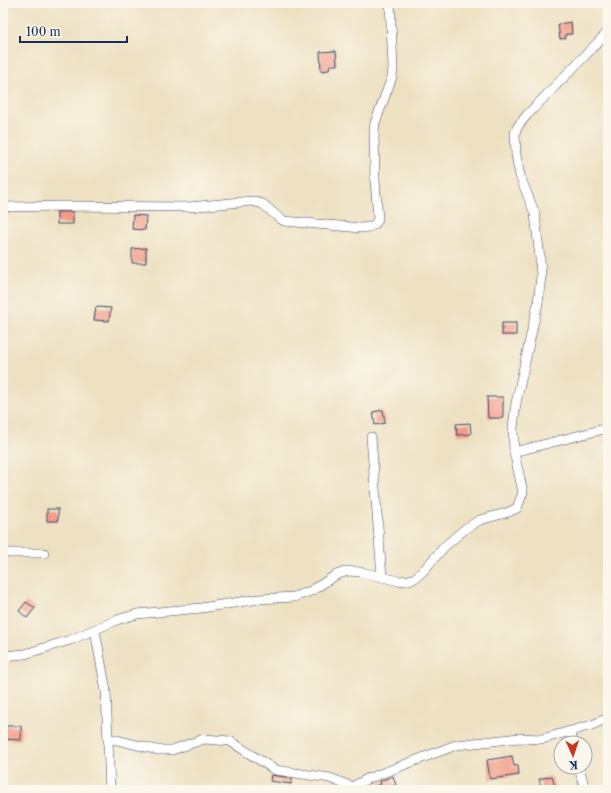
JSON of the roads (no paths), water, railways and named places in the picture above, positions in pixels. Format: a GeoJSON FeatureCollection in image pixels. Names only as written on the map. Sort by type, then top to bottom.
{"type":"FeatureCollection","features":[{"type":"Feature","properties":{"kind":"street"},"geometry":{"type":"LineString","coordinates":[[3,207],[189,207],[252,202],[263,204],[284,221],[362,228],[372,227],[378,220],[375,180],[375,122],[392,77],[393,67],[390,3]]}},
{"type":"Feature","properties":{"kind":"street"},"geometry":{"type":"LineString","coordinates":[[3,656],[25,654],[70,640],[117,620],[137,614],[201,608],[259,599],[294,597],[311,591],[336,575],[348,571],[362,572],[399,581],[415,578],[445,546],[466,528],[480,520],[508,512],[516,508],[523,492],[514,452],[513,428],[516,403],[538,303],[541,276],[534,214],[520,176],[516,155],[515,133],[518,126],[527,115],[608,32]]}},
{"type":"Feature","properties":{"kind":"street"},"geometry":{"type":"LineString","coordinates":[[514,452],[608,428]]}},
{"type":"Feature","properties":{"kind":"street"},"geometry":{"type":"LineString","coordinates":[[371,437],[382,577]]}},
{"type":"Feature","properties":{"kind":"street"},"geometry":{"type":"LineString","coordinates":[[3,553],[44,552]]}},
{"type":"Feature","properties":{"kind":"street"},"geometry":{"type":"LineString","coordinates":[[95,630],[106,691],[110,790]]}},
{"type":"Feature","properties":{"kind":"street"},"geometry":{"type":"LineString","coordinates":[[108,739],[157,750],[172,750],[204,739],[230,740],[275,770],[330,778],[352,787],[367,779],[456,745],[518,738],[542,739],[570,732],[608,718]]}},
{"type":"Feature","properties":{"kind":"street"},"geometry":{"type":"LineString","coordinates":[[581,775],[586,790]]}}]}
